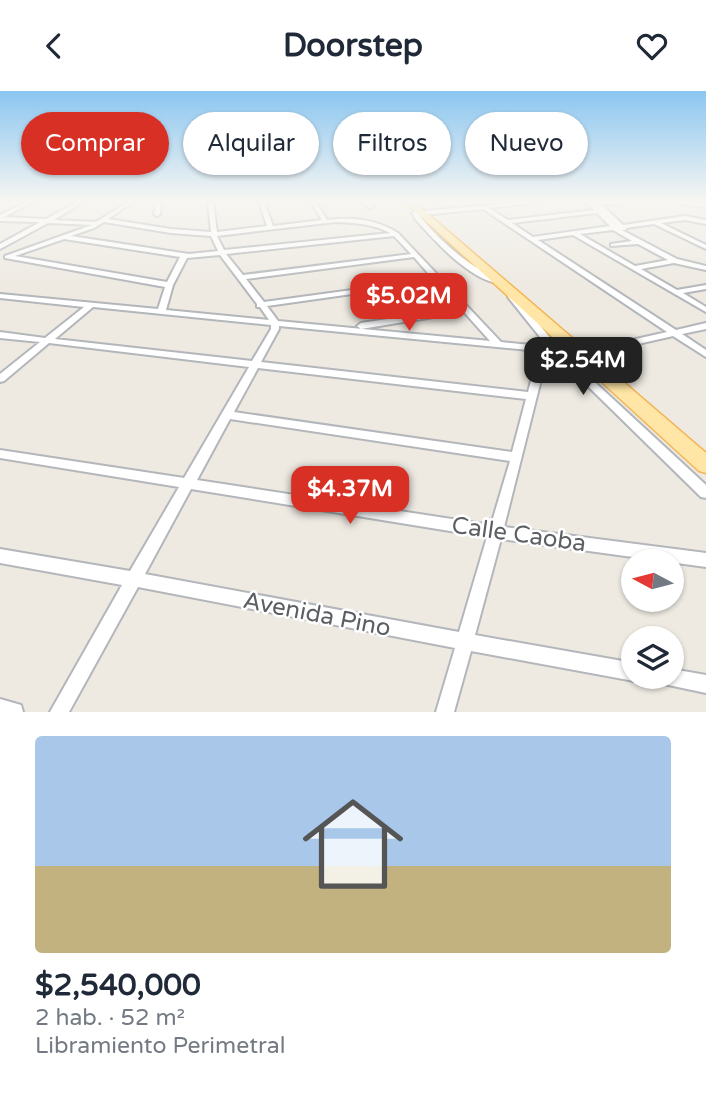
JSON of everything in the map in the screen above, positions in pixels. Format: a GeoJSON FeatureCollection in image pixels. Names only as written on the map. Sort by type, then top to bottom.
{"type":"FeatureCollection","features":[{"type":"Feature","properties":{"kind":"main road"},"geometry":{"type":"LineString","coordinates":[[445,231],[506,287],[706,452]]}},
{"type":"Feature","properties":{"kind":"main road"},"geometry":{"type":"LineString","coordinates":[[446,231],[586,353],[706,465]]}},
{"type":"Feature","properties":{"kind":"street"},"geometry":{"type":"LineString","coordinates":[[2,244],[27,231]]}},
{"type":"Feature","properties":{"kind":"street"},"geometry":{"type":"LineString","coordinates":[[78,231],[7,257],[169,285]]}},
{"type":"Feature","properties":{"kind":"street"},"geometry":{"type":"LineString","coordinates":[[179,231],[214,235],[247,231]]}},
{"type":"Feature","properties":{"kind":"street"},"geometry":{"type":"LineString","coordinates":[[59,712],[275,330],[275,322],[223,254],[214,231]]}},
{"type":"Feature","properties":{"kind":"street"},"geometry":{"type":"LineString","coordinates":[[392,231],[498,344]]}},
{"type":"Feature","properties":{"kind":"street"},"geometry":{"type":"LineString","coordinates":[[520,231],[706,354]]}},
{"type":"Feature","properties":{"kind":"street"},"geometry":{"type":"LineString","coordinates":[[532,239],[587,231]]}},
{"type":"Feature","properties":{"kind":"street"},"geometry":{"type":"LineString","coordinates":[[623,231],[679,260],[706,267]]}},
{"type":"Feature","properties":{"kind":"street"},"geometry":{"type":"LineString","coordinates":[[672,231],[706,247]]}},
{"type":"Feature","properties":{"kind":"street"},"geometry":{"type":"LineString","coordinates":[[573,233],[706,310]]}},
{"type":"Feature","properties":{"kind":"street"},"geometry":{"type":"LineString","coordinates":[[62,237],[184,256],[396,234]]}},
{"type":"Feature","properties":{"kind":"street"},"geometry":{"type":"LineString","coordinates":[[691,240],[706,238]]}},
{"type":"Feature","properties":{"kind":"street"},"geometry":{"type":"LineString","coordinates":[[613,245],[642,241]]}},
{"type":"Feature","properties":{"kind":"street"},"geometry":{"type":"LineString","coordinates":[[2,244],[41,245]]}},
{"type":"Feature","properties":{"kind":"street"},"geometry":{"type":"LineString","coordinates":[[240,278],[416,255]]}},
{"type":"Feature","properties":{"kind":"street"},"geometry":{"type":"LineString","coordinates":[[161,312],[169,285],[184,256]]}},
{"type":"Feature","properties":{"kind":"street"},"geometry":{"type":"LineString","coordinates":[[634,268],[679,260]]}},
{"type":"Feature","properties":{"kind":"street"},"geometry":{"type":"LineString","coordinates":[[260,305],[439,280]]}},
{"type":"Feature","properties":{"kind":"street"},"geometry":{"type":"LineString","coordinates":[[506,287],[546,346],[706,493]]}},
{"type":"Feature","properties":{"kind":"street"},"geometry":{"type":"LineString","coordinates":[[676,292],[706,287]]}},
{"type":"Feature","properties":{"kind":"street"},"geometry":{"type":"LineString","coordinates":[[0,296],[498,344],[546,346]]}},
{"type":"Feature","properties":{"kind":"street"},"geometry":{"type":"LineString","coordinates":[[0,379],[91,305]]}},
{"type":"Feature","properties":{"kind":"street"},"geometry":{"type":"LineString","coordinates":[[348,328],[466,309]]}},
{"type":"Feature","properties":{"kind":"street"},"geometry":{"type":"LineString","coordinates":[[586,353],[706,326]]}},
{"type":"Feature","properties":{"kind":"street"},"geometry":{"type":"LineString","coordinates":[[0,335],[531,396]]}},
{"type":"Feature","properties":{"kind":"street"},"geometry":{"type":"LineString","coordinates":[[445,712],[546,346]]}},
{"type":"Feature","properties":{"kind":"street"},"geometry":{"type":"LineString","coordinates":[[228,415],[517,457]]}},
{"type":"Feature","properties":{"kind":"street","name":"Calle Caoba"},"geometry":{"type":"LineString","coordinates":[[0,454],[496,532],[706,560]]}},
{"type":"Feature","properties":{"kind":"street","name":"Avenida Pino"},"geometry":{"type":"LineString","coordinates":[[0,555],[134,578],[464,643],[621,670]]}},
{"type":"Feature","properties":{"kind":"street"},"geometry":{"type":"LineString","coordinates":[[684,680],[706,684]]}},
{"type":"Feature","properties":{"kind":"street"},"geometry":{"type":"LineString","coordinates":[[0,708],[14,712]]}}]}
